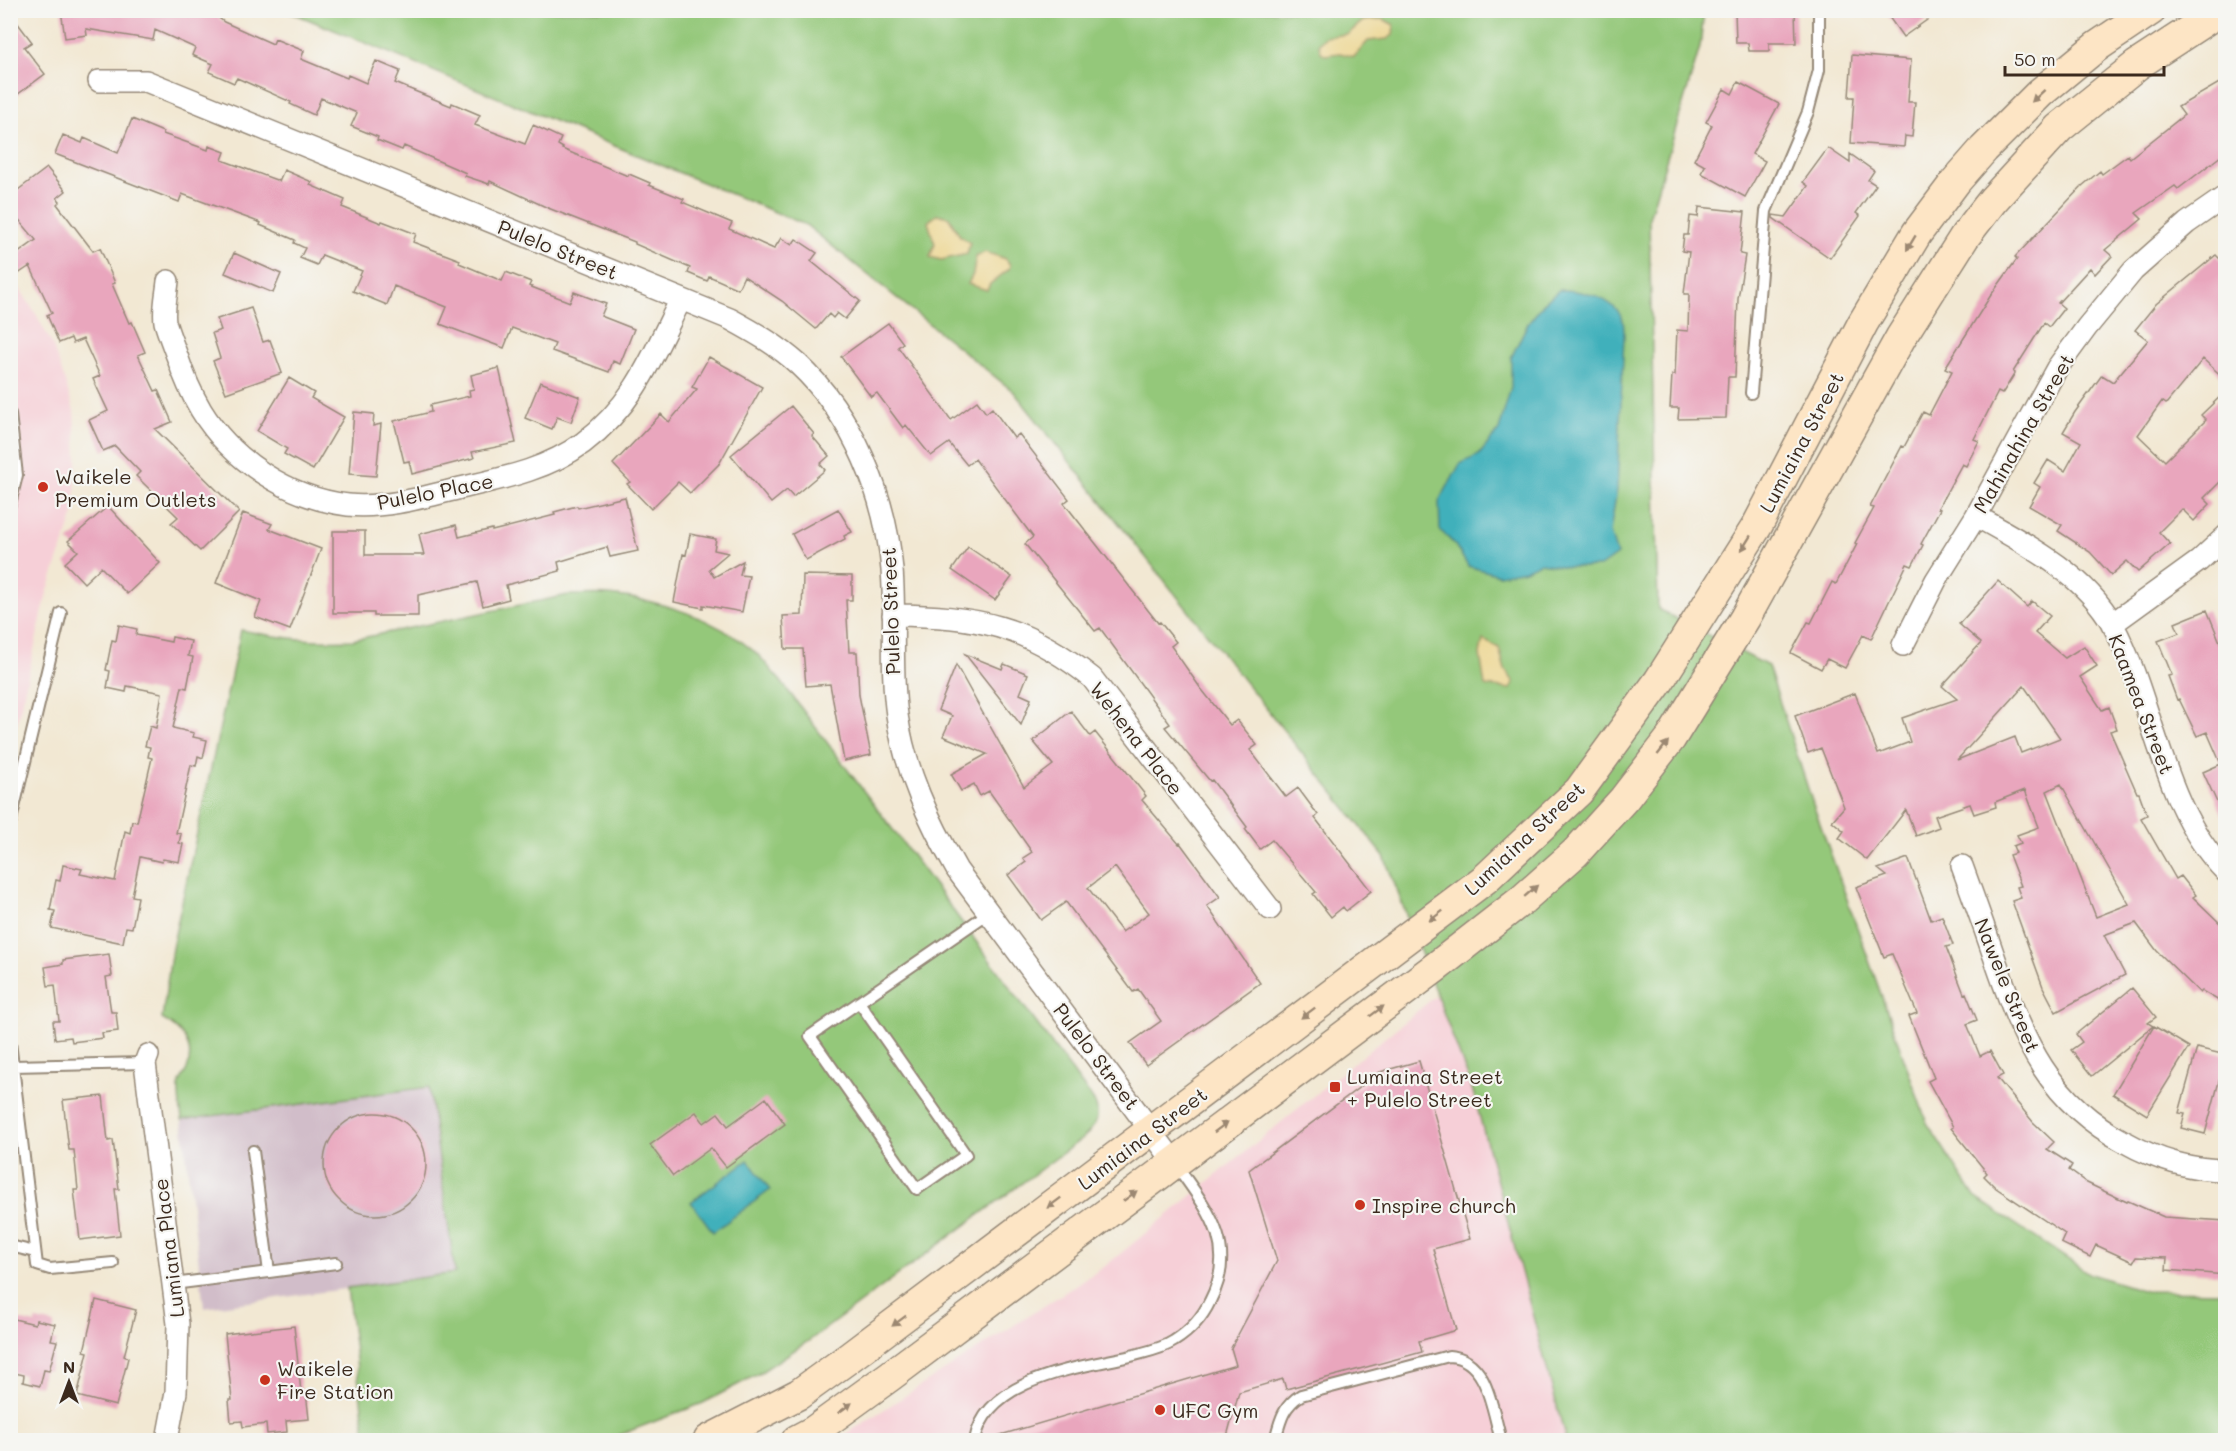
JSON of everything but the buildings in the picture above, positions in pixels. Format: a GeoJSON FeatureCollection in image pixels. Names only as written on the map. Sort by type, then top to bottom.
{"type":"FeatureCollection","features":[{"type":"Feature","properties":{"kind":"main road","name":"Lumiaina Street"},"geometry":{"type":"LineString","coordinates":[[709,1440],[799,1394],[1485,879],[1579,791],[1659,681],[1757,526],[1863,323],[1917,232],[1984,149],[2040,93],[2096,47],[2151,10]]}},
{"type":"Feature","properties":{"kind":"main road","name":"Lumiaina Street"},"geometry":{"type":"LineString","coordinates":[[797,1440],[814,1431],[890,1376],[1436,967],[1522,900],[1575,853],[1624,798],[1671,738],[1745,618],[1901,337],[1965,236],[1993,200],[2060,128],[2137,65],[2221,10]]}},
{"type":"Feature","properties":{"kind":"street","name":"Pulelo Street"},"geometry":{"type":"LineString","coordinates":[[99,81],[146,81],[730,319],[770,341],[798,364],[826,395],[852,435],[870,476],[881,510],[891,562],[893,680],[897,717],[917,793],[957,870],[1152,1130],[1174,1163]]}},
{"type":"Feature","properties":{"kind":"street","name":"Mahinahina Street"},"geometry":{"type":"LineString","coordinates":[[1903,645],[1936,580],[1976,516],[2056,368],[2133,272],[2187,223],[2226,196]]}},
{"type":"Feature","properties":{"kind":"street","name":"Pulelo Place"},"geometry":{"type":"LineString","coordinates":[[168,281],[165,320],[183,373],[201,410],[221,437],[241,457],[277,482],[324,500],[350,505],[412,500],[522,474],[552,461],[581,444],[603,427],[627,401],[646,370],[681,299]]}},
{"type":"Feature","properties":{"kind":"street","name":"Kaamea Street"},"geometry":{"type":"LineString","coordinates":[[1976,516],[2042,554],[2062,569],[2093,599],[2112,624],[2137,682],[2176,793],[2202,844],[2226,872]]}},
{"type":"Feature","properties":{"kind":"street"},"geometry":{"type":"LineString","coordinates":[[2112,624],[2199,561],[2226,536]]}},
{"type":"Feature","properties":{"kind":"street","name":"Wehena Place"},"geometry":{"type":"LineString","coordinates":[[893,615],[962,618],[1002,627],[1040,642],[1067,658],[1092,678],[1269,909]]}},
{"type":"Feature","properties":{"kind":"street","name":"Nawele Street"},"geometry":{"type":"LineString","coordinates":[[1962,866],[2021,1032],[2038,1062],[2058,1090],[2082,1114],[2111,1135],[2141,1151],[2173,1162],[2212,1170],[2226,1170]]}},
{"type":"Feature","properties":{"kind":"street","name":"Lumiana Place"},"geometry":{"type":"LineString","coordinates":[[147,1059],[177,1324],[177,1367],[167,1440]]}},
{"type":"Feature","properties":{"kind":"lane"},"geometry":{"type":"LineString","coordinates":[[1751,393],[1766,211],[1808,112],[1819,70],[1819,10]]}},
{"type":"Feature","properties":{"kind":"lane"},"geometry":{"type":"LineString","coordinates":[[10,414],[17,475],[10,504]]}},
{"type":"Feature","properties":{"kind":"lane"},"geometry":{"type":"LineString","coordinates":[[10,824],[61,613]]}},
{"type":"Feature","properties":{"kind":"lane"},"geometry":{"type":"LineString","coordinates":[[859,1002],[966,1155],[916,1189],[810,1036],[859,1002],[990,912]]}},
{"type":"Feature","properties":{"kind":"lane"},"geometry":{"type":"LineString","coordinates":[[10,1042],[37,1265],[50,1269],[113,1263]]}},
{"type":"Feature","properties":{"kind":"lane"},"geometry":{"type":"LineString","coordinates":[[13,1066],[147,1059]]}},
{"type":"Feature","properties":{"kind":"lane"},"geometry":{"type":"LineString","coordinates":[[253,1151],[268,1272]]}},
{"type":"Feature","properties":{"kind":"lane"},"geometry":{"type":"LineString","coordinates":[[975,1440],[977,1431],[993,1407],[1012,1390],[1036,1379],[1148,1352],[1172,1343],[1191,1329],[1205,1312],[1218,1287],[1222,1249],[1214,1220],[1174,1163]]}},
{"type":"Feature","properties":{"kind":"lane"},"geometry":{"type":"LineString","coordinates":[[10,1246],[35,1251]]}},
{"type":"Feature","properties":{"kind":"lane"},"geometry":{"type":"LineString","coordinates":[[173,1284],[336,1263]]}},
{"type":"Feature","properties":{"kind":"lane"},"geometry":{"type":"LineString","coordinates":[[1275,1440],[1283,1411],[1301,1395],[1449,1356],[1469,1362],[1480,1374],[1501,1440]]}},
{"type":"Feature","properties":{"kind":"shaded area","name":"Waikele Premium Outlets"},"geometry":{"type":"Polygon","coordinates":[[[11,275],[52,344],[74,411],[77,460],[74,514],[47,593],[11,749],[11,275]]]}},
{"type":"Feature","properties":{"kind":"shaded area"},"geometry":{"type":"Polygon","coordinates":[[[1437,995],[1472,1088],[1566,1440],[837,1440],[1104,1267],[1437,995]]]}},
{"type":"Feature","properties":{"kind":"shaded area"},"geometry":{"type":"Polygon","coordinates":[[[429,1086],[455,1274],[204,1308],[182,1120],[429,1086]]]}},
{"type":"Feature","properties":{"kind":"green space"},"geometry":{"type":"Polygon","coordinates":[[[288,11],[1704,11],[1700,47],[1649,218],[1658,609],[1768,666],[1813,804],[1927,1123],[1975,1197],[2090,1274],[2145,1291],[2225,1292],[2225,1440],[1566,1440],[1472,1088],[1384,856],[1014,392],[806,225],[288,11]]]}},
{"type":"Feature","properties":{"kind":"green space"},"geometry":{"type":"Polygon","coordinates":[[[568,595],[629,597],[668,606],[723,629],[758,655],[780,680],[918,863],[1094,1101],[1097,1117],[1094,1126],[1083,1138],[810,1340],[758,1374],[703,1403],[606,1440],[366,1440],[347,1288],[455,1273],[429,1087],[182,1120],[179,1087],[187,1069],[190,1053],[181,1033],[162,1019],[172,948],[241,630],[296,639],[352,640],[568,595]]]}},
{"type":"Feature","properties":{"kind":"sand"},"geometry":{"type":"Polygon","coordinates":[[[1383,19],[1394,25],[1393,35],[1387,39],[1368,41],[1354,57],[1340,53],[1325,55],[1320,51],[1319,44],[1325,37],[1348,34],[1363,21],[1383,19]]]}},
{"type":"Feature","properties":{"kind":"sand"},"geometry":{"type":"Polygon","coordinates":[[[937,214],[949,217],[960,236],[970,243],[967,254],[941,260],[930,257],[935,244],[928,222],[937,214]]]}},
{"type":"Feature","properties":{"kind":"sand"},"geometry":{"type":"Polygon","coordinates":[[[985,252],[1006,259],[1010,265],[1009,269],[990,284],[987,290],[968,284],[973,274],[976,257],[985,252]]]}},
{"type":"Feature","properties":{"kind":"sand"},"geometry":{"type":"Polygon","coordinates":[[[1483,640],[1499,648],[1505,670],[1514,682],[1511,689],[1485,686],[1480,654],[1483,640]]]}},
{"type":"Feature","properties":{"kind":"water"},"geometry":{"type":"Polygon","coordinates":[[[1559,290],[1576,291],[1603,299],[1617,310],[1623,321],[1617,490],[1610,532],[1617,555],[1600,567],[1566,567],[1540,563],[1525,570],[1499,575],[1468,566],[1455,545],[1440,530],[1439,502],[1460,464],[1479,455],[1499,430],[1511,387],[1511,358],[1527,325],[1545,302],[1559,290]]]}},
{"type":"Feature","properties":{"kind":"water"},"geometry":{"type":"Polygon","coordinates":[[[748,1160],[770,1190],[713,1232],[691,1202],[748,1160]]]}},
{"type":"Feature","properties":{"kind":"place","name":"Waikele Premium Outlets"},"geometry":{"type":"Point","coordinates":[43,487]}},
{"type":"Feature","properties":{"kind":"place","name":"Lumiaina Street + Pulelo Street"},"geometry":{"type":"Point","coordinates":[1335,1087]}},
{"type":"Feature","properties":{"kind":"place","name":"Inspire church"},"geometry":{"type":"Point","coordinates":[1360,1205]}},
{"type":"Feature","properties":{"kind":"place","name":"Waikele Fire Station"},"geometry":{"type":"Point","coordinates":[265,1380]}},
{"type":"Feature","properties":{"kind":"place","name":"UFC Gym"},"geometry":{"type":"Point","coordinates":[1160,1410]}}]}
